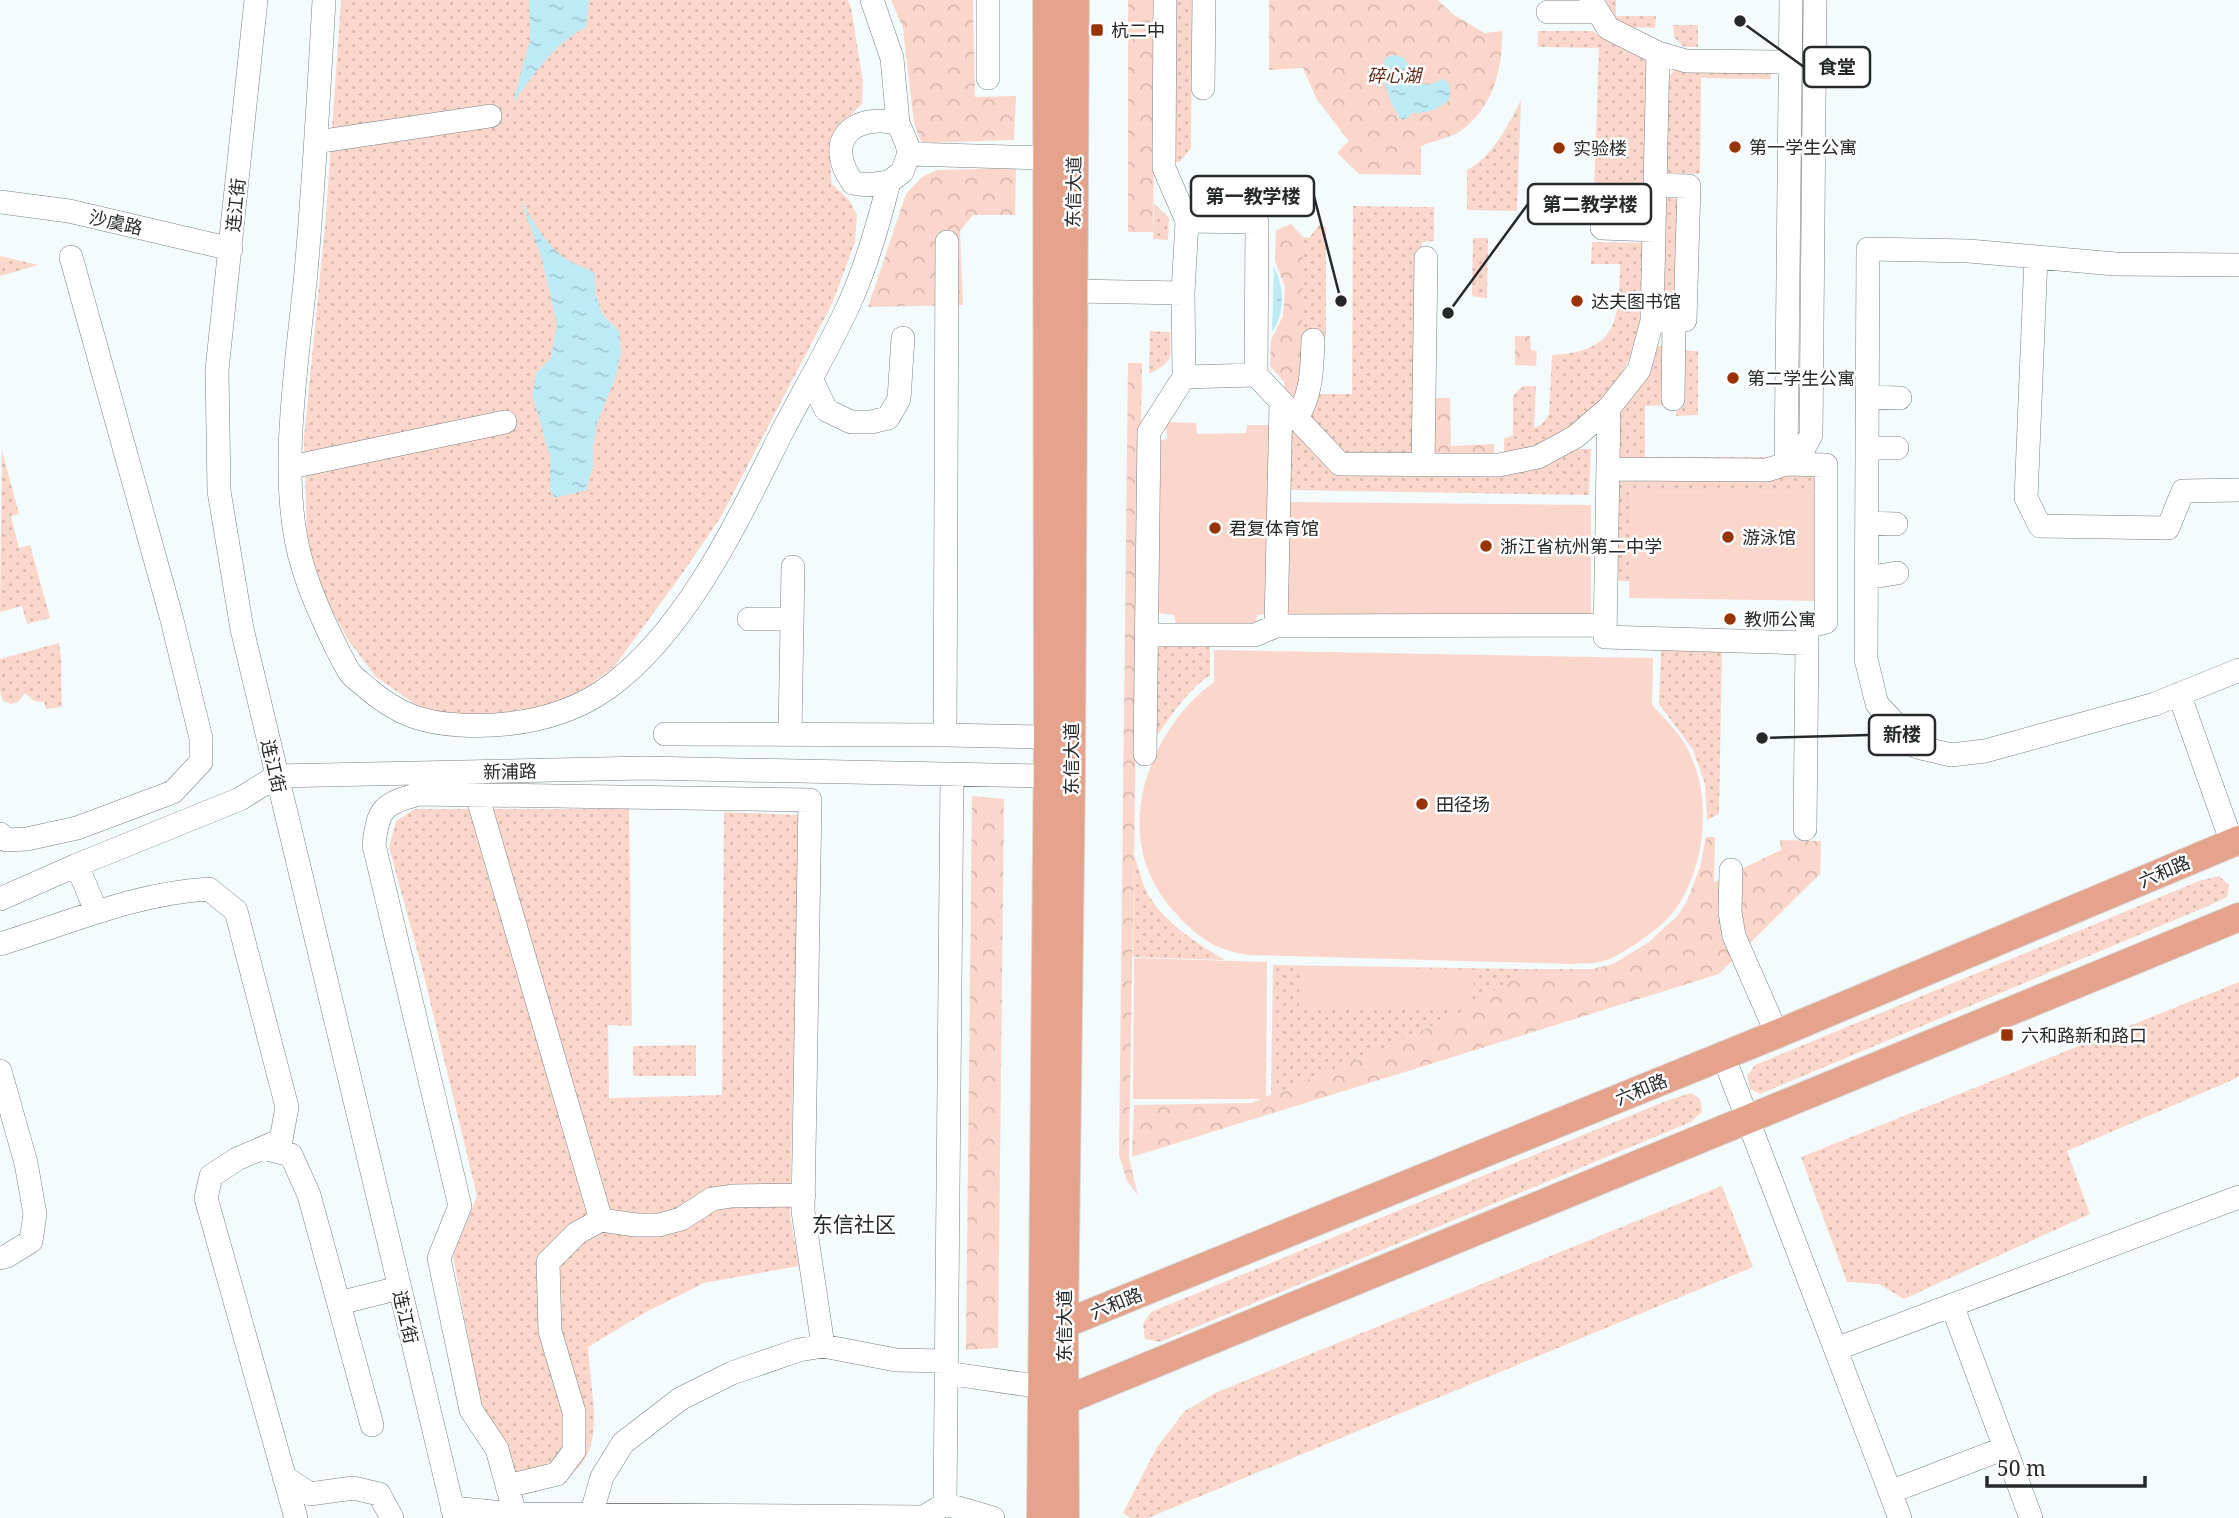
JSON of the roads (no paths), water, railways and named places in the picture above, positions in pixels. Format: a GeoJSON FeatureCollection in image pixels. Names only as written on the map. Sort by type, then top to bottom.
{"type":"FeatureCollection","features":[{"type":"Feature","properties":{"kind":"main road","name":"东信大道"},"geometry":{"type":"LineString","coordinates":[[1047,0],[1046,776],[1053,1331]]}},
{"type":"Feature","properties":{"kind":"main road","name":"东信大道"},"geometry":{"type":"LineString","coordinates":[[1041,1518],[1053,1331],[1071,778],[1075,0]]}},
{"type":"Feature","properties":{"kind":"main road","name":"六和路"},"geometry":{"type":"LineString","coordinates":[[1053,1331],[1777,1034],[2236,841]]}},
{"type":"Feature","properties":{"kind":"main road"},"geometry":{"type":"LineString","coordinates":[[1050,1399],[1748,1119],[2239,917]]}},
{"type":"Feature","properties":{"kind":"main road","name":"东信大道"},"geometry":{"type":"LineString","coordinates":[[1050,1399],[1065,1518]]}},
{"type":"Feature","properties":{"kind":"street","name":"连江街"},"geometry":{"type":"LineString","coordinates":[[256,0],[217,370],[219,491],[242,629],[453,1513]]}},
{"type":"Feature","properties":{"kind":"street"},"geometry":{"type":"LineString","coordinates":[[324,0],[316,142],[291,429],[291,505],[302,564],[323,622],[351,674],[383,702],[411,718],[439,724],[486,726],[537,720],[579,705],[606,689],[638,663],[691,599],[740,516],[850,303],[876,237],[889,182]]}},
{"type":"Feature","properties":{"kind":"street"},"geometry":{"type":"LineString","coordinates":[[872,0],[892,58],[898,122],[909,155],[902,172],[889,182],[868,185],[853,183],[842,167],[840,146],[848,130],[866,121],[898,122]]}},
{"type":"Feature","properties":{"kind":"street"},"geometry":{"type":"LineString","coordinates":[[988,0],[988,78]]}},
{"type":"Feature","properties":{"kind":"street"},"geometry":{"type":"LineString","coordinates":[[1146,754],[1149,432],[1184,377],[1183,293],[1187,221],[1164,168],[1165,0]]}},
{"type":"Feature","properties":{"kind":"street"},"geometry":{"type":"LineString","coordinates":[[1203,88],[1204,0]]}},
{"type":"Feature","properties":{"kind":"street"},"geometry":{"type":"LineString","coordinates":[[1786,464],[1791,0]]}},
{"type":"Feature","properties":{"kind":"street"},"geometry":{"type":"LineString","coordinates":[[1786,464],[1804,448],[1811,435],[1815,0]]}},
{"type":"Feature","properties":{"kind":"street"},"geometry":{"type":"LineString","coordinates":[[1548,12],[1594,6],[1608,28],[1658,53],[1686,61],[1790,62]]}},
{"type":"Feature","properties":{"kind":"street"},"geometry":{"type":"LineString","coordinates":[[1658,53],[1654,230],[1673,399]]}},
{"type":"Feature","properties":{"kind":"street"},"geometry":{"type":"LineString","coordinates":[[316,142],[490,116]]}},
{"type":"Feature","properties":{"kind":"street"},"geometry":{"type":"LineString","coordinates":[[909,155],[1046,158]]}},
{"type":"Feature","properties":{"kind":"street"},"geometry":{"type":"LineString","coordinates":[[1655,185],[1689,186],[1685,320],[1663,321]]}},
{"type":"Feature","properties":{"kind":"street","name":"沙虞路"},"geometry":{"type":"LineString","coordinates":[[0,202],[69,211],[230,249]]}},
{"type":"Feature","properties":{"kind":"street"},"geometry":{"type":"LineString","coordinates":[[1187,221],[1257,222],[1256,375],[1340,464],[1499,465],[1538,457],[1575,437],[1609,408],[1639,370],[1663,321]]}},
{"type":"Feature","properties":{"kind":"street"},"geometry":{"type":"LineString","coordinates":[[1602,228],[1654,230]]}},
{"type":"Feature","properties":{"kind":"street"},"geometry":{"type":"LineString","coordinates":[[945,735],[947,242]]}},
{"type":"Feature","properties":{"kind":"street"},"geometry":{"type":"LineString","coordinates":[[2239,265],[2115,264],[1969,251],[1868,249],[1866,578],[1866,659],[1877,704],[1917,747],[1951,755],[1984,751],[2155,704],[2239,670]]}},
{"type":"Feature","properties":{"kind":"street"},"geometry":{"type":"LineString","coordinates":[[0,834],[6,840],[27,839],[77,828],[173,792],[201,762],[201,738],[171,616],[71,257]]}},
{"type":"Feature","properties":{"kind":"street"},"geometry":{"type":"LineString","coordinates":[[2036,257],[2026,498],[2040,526],[2168,528],[2183,491],[2239,490]]}},
{"type":"Feature","properties":{"kind":"street"},"geometry":{"type":"LineString","coordinates":[[1423,465],[1426,258]]}},
{"type":"Feature","properties":{"kind":"street"},"geometry":{"type":"LineString","coordinates":[[1072,291],[1183,293]]}},
{"type":"Feature","properties":{"kind":"street"},"geometry":{"type":"LineString","coordinates":[[811,378],[826,410],[852,422],[888,418],[899,399],[903,338]]}},
{"type":"Feature","properties":{"kind":"street"},"geometry":{"type":"LineString","coordinates":[[1297,418],[1310,389],[1313,340]]}},
{"type":"Feature","properties":{"kind":"street"},"geometry":{"type":"LineString","coordinates":[[1184,377],[1256,375]]}},
{"type":"Feature","properties":{"kind":"street"},"geometry":{"type":"LineString","coordinates":[[1867,397],[1900,398]]}},
{"type":"Feature","properties":{"kind":"street"},"geometry":{"type":"LineString","coordinates":[[1276,626],[1281,401]]}},
{"type":"Feature","properties":{"kind":"street"},"geometry":{"type":"LineString","coordinates":[[1609,408],[1605,638],[1807,643]]}},
{"type":"Feature","properties":{"kind":"street"},"geometry":{"type":"LineString","coordinates":[[291,467],[505,422]]}},
{"type":"Feature","properties":{"kind":"street"},"geometry":{"type":"LineString","coordinates":[[1867,448],[1898,448]]}},
{"type":"Feature","properties":{"kind":"street"},"geometry":{"type":"LineString","coordinates":[[1608,469],[1767,470],[1786,464],[1826,465],[1826,622],[1814,625],[1807,631],[1805,829]]}},
{"type":"Feature","properties":{"kind":"street"},"geometry":{"type":"LineString","coordinates":[[1867,523],[1896,524]]}},
{"type":"Feature","properties":{"kind":"street"},"geometry":{"type":"LineString","coordinates":[[790,734],[793,567]]}},
{"type":"Feature","properties":{"kind":"street"},"geometry":{"type":"LineString","coordinates":[[1866,578],[1897,573]]}},
{"type":"Feature","properties":{"kind":"street"},"geometry":{"type":"LineString","coordinates":[[749,619],[792,619]]}},
{"type":"Feature","properties":{"kind":"street"},"geometry":{"type":"LineString","coordinates":[[1147,635],[1255,635],[1276,626],[1605,625]]}},
{"type":"Feature","properties":{"kind":"street"},"geometry":{"type":"LineString","coordinates":[[2179,694],[2236,841]]}},
{"type":"Feature","properties":{"kind":"street"},"geometry":{"type":"LineString","coordinates":[[665,734],[1048,737]]}},
{"type":"Feature","properties":{"kind":"street","name":"新浦路"},"geometry":{"type":"LineString","coordinates":[[276,776],[644,768],[1046,776]]}},
{"type":"Feature","properties":{"kind":"street"},"geometry":{"type":"LineString","coordinates":[[945,1504],[952,775]]}},
{"type":"Feature","properties":{"kind":"street"},"geometry":{"type":"LineString","coordinates":[[0,899],[240,799],[276,776]]}},
{"type":"Feature","properties":{"kind":"street"},"geometry":{"type":"LineString","coordinates":[[515,1514],[497,1448],[471,1410],[439,1258],[460,1206],[374,845],[377,819],[393,802],[419,794],[810,800],[803,1211],[823,1346]]}},
{"type":"Feature","properties":{"kind":"street"},"geometry":{"type":"LineString","coordinates":[[477,795],[601,1220]]}},
{"type":"Feature","properties":{"kind":"street"},"geometry":{"type":"LineString","coordinates":[[77,865],[96,911]]}},
{"type":"Feature","properties":{"kind":"street"},"geometry":{"type":"LineString","coordinates":[[1731,870],[1730,912],[1734,936],[1777,1034]]}},
{"type":"Feature","properties":{"kind":"street"},"geometry":{"type":"LineString","coordinates":[[0,944],[96,911],[184,891],[209,889],[236,911],[288,1107],[281,1140],[237,1159],[211,1176],[206,1198],[296,1518]]}},
{"type":"Feature","properties":{"kind":"street"},"geometry":{"type":"LineString","coordinates":[[1723,1055],[1900,1518]]}},
{"type":"Feature","properties":{"kind":"street"},"geometry":{"type":"LineString","coordinates":[[0,1071],[26,1163],[36,1214],[31,1241],[0,1258]]}},
{"type":"Feature","properties":{"kind":"street"},"geometry":{"type":"LineString","coordinates":[[264,1148],[291,1155],[309,1195],[372,1425]]}},
{"type":"Feature","properties":{"kind":"street"},"geometry":{"type":"LineString","coordinates":[[507,1486],[557,1474],[574,1451],[574,1412],[550,1331],[548,1262],[577,1234],[601,1220],[636,1226],[659,1225],[681,1219],[712,1199],[732,1196],[804,1195]]}},
{"type":"Feature","properties":{"kind":"street"},"geometry":{"type":"LineString","coordinates":[[1836,1349],[2239,1197]]}},
{"type":"Feature","properties":{"kind":"street"},"geometry":{"type":"LineString","coordinates":[[339,1303],[399,1288]]}},
{"type":"Feature","properties":{"kind":"street"},"geometry":{"type":"LineString","coordinates":[[1952,1305],[2031,1518]]}},
{"type":"Feature","properties":{"kind":"street"},"geometry":{"type":"LineString","coordinates":[[591,1515],[602,1477],[623,1443],[680,1399],[732,1373],[799,1350],[823,1346],[946,1367],[1050,1399]]}},
{"type":"Feature","properties":{"kind":"street"},"geometry":{"type":"LineString","coordinates":[[1890,1492],[2005,1448]]}},
{"type":"Feature","properties":{"kind":"street"},"geometry":{"type":"LineString","coordinates":[[284,1477],[310,1494],[354,1488],[379,1494],[392,1518]]}},
{"type":"Feature","properties":{"kind":"street"},"geometry":{"type":"LineString","coordinates":[[453,1513],[924,1517],[945,1504],[993,1518]]}},
{"type":"Feature","properties":{"kind":"water"},"geometry":{"type":"Polygon","coordinates":[[[529,0],[589,0],[586,27],[554,51],[513,103],[530,40],[529,0]]]}},
{"type":"Feature","properties":{"kind":"water"},"geometry":{"type":"Polygon","coordinates":[[[1395,55],[1404,58],[1421,84],[1429,85],[1443,79],[1446,81],[1450,88],[1449,100],[1422,113],[1412,113],[1402,120],[1389,98],[1384,74],[1385,57],[1395,55]]]}},
{"type":"Feature","properties":{"kind":"water"},"geometry":{"type":"Polygon","coordinates":[[[521,201],[541,234],[560,255],[594,272],[596,295],[602,314],[619,331],[621,353],[616,376],[597,423],[593,468],[587,490],[554,498],[550,488],[550,456],[532,394],[537,372],[551,358],[557,324],[542,259],[521,201]]]}},
{"type":"Feature","properties":{"kind":"water"},"geometry":{"type":"Polygon","coordinates":[[[1274,266],[1282,300],[1280,316],[1272,332],[1274,266]]]}},
{"type":"Feature","properties":{"kind":"place","name":"食堂"},"geometry":{"type":"Point","coordinates":[1740,21]}},
{"type":"Feature","properties":{"kind":"place","name":"杭二中"},"geometry":{"type":"Point","coordinates":[1097,30]}},
{"type":"Feature","properties":{"kind":"place","name":"第一学生公寓"},"geometry":{"type":"Point","coordinates":[1735,147]}},
{"type":"Feature","properties":{"kind":"place","name":"实验楼"},"geometry":{"type":"Point","coordinates":[1559,148]}},
{"type":"Feature","properties":{"kind":"place","name":"第一教学楼"},"geometry":{"type":"Point","coordinates":[1341,301]}},
{"type":"Feature","properties":{"kind":"place","name":"达夫图书馆"},"geometry":{"type":"Point","coordinates":[1577,301]}},
{"type":"Feature","properties":{"kind":"place","name":"第二教学楼"},"geometry":{"type":"Point","coordinates":[1448,313]}},
{"type":"Feature","properties":{"kind":"place","name":"第二学生公寓"},"geometry":{"type":"Point","coordinates":[1733,378]}},
{"type":"Feature","properties":{"kind":"place","name":"君复体育馆"},"geometry":{"type":"Point","coordinates":[1215,528]}},
{"type":"Feature","properties":{"kind":"place","name":"游泳馆"},"geometry":{"type":"Point","coordinates":[1728,537]}},
{"type":"Feature","properties":{"kind":"place","name":"浙江省杭州第二中学"},"geometry":{"type":"Point","coordinates":[1486,546]}},
{"type":"Feature","properties":{"kind":"place","name":"教师公寓"},"geometry":{"type":"Point","coordinates":[1730,619]}},
{"type":"Feature","properties":{"kind":"place","name":"新楼"},"geometry":{"type":"Point","coordinates":[1762,738]}},
{"type":"Feature","properties":{"kind":"place","name":"田径场"},"geometry":{"type":"Point","coordinates":[1422,804]}},
{"type":"Feature","properties":{"kind":"place","name":"六和路新和路口"},"geometry":{"type":"Point","coordinates":[2007,1035]}},
{"type":"Feature","properties":{"kind":"district","name":"东信社区"},"geometry":{"type":"Point","coordinates":[854,1224]}},
{"type":"Feature","properties":{"kind":"park label","name":"碎心湖"},"geometry":{"type":"Point","coordinates":[1394,75]}}]}
